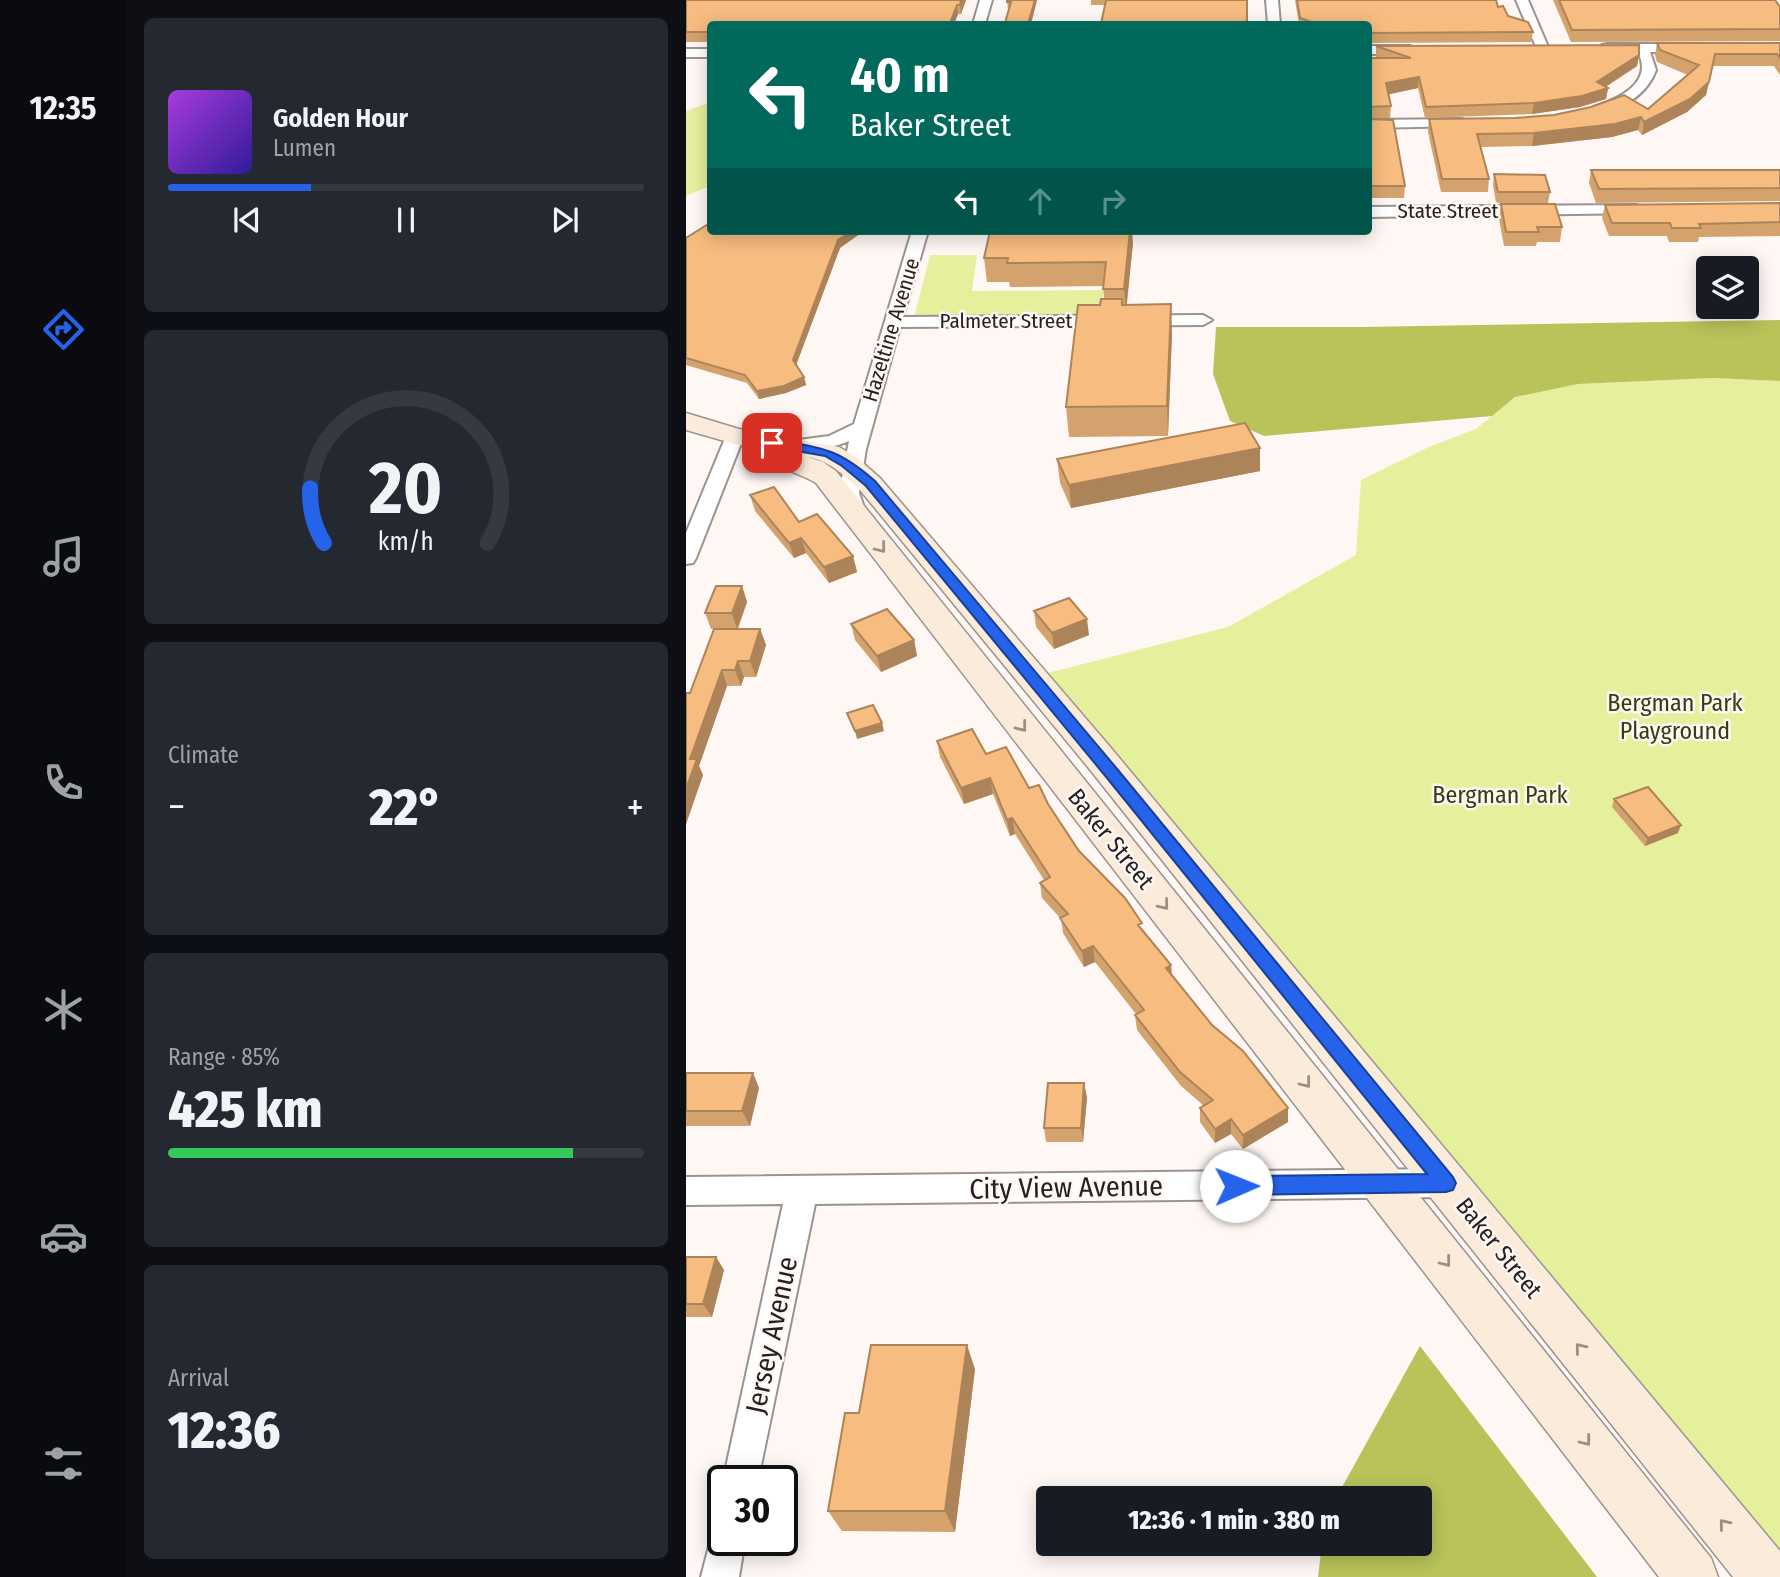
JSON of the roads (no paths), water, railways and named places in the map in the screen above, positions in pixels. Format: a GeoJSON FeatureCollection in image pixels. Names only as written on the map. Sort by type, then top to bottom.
{"type":"FeatureCollection","features":[{"type":"Feature","properties":{"kind":"street"},"geometry":{"type":"LineString","coordinates":[[980,21],[986,0]]}},
{"type":"Feature","properties":{"kind":"street"},"geometry":{"type":"LineString","coordinates":[[1272,0],[1274,21]]}},
{"type":"Feature","properties":{"kind":"street"},"geometry":{"type":"LineString","coordinates":[[1522,0],[1542,49]]}},
{"type":"Feature","properties":{"kind":"street"},"geometry":{"type":"LineString","coordinates":[[1592,48],[1697,48]]}},
{"type":"Feature","properties":{"kind":"street"},"geometry":{"type":"LineString","coordinates":[[1580,115],[1617,104],[1641,88],[1650,71],[1650,63],[1642,48]]}},
{"type":"Feature","properties":{"kind":"street"},"geometry":{"type":"LineString","coordinates":[[1372,50],[1422,50]]}},
{"type":"Feature","properties":{"kind":"street"},"geometry":{"type":"LineString","coordinates":[[686,53],[707,53]]}},
{"type":"Feature","properties":{"kind":"street"},"geometry":{"type":"LineString","coordinates":[[1372,124],[1476,123]]}},
{"type":"Feature","properties":{"kind":"street","name":"State Street"},"geometry":{"type":"LineString","coordinates":[[1372,212],[1654,210]]}},
{"type":"Feature","properties":{"kind":"street","name":"Hazeltine Avenue"},"geometry":{"type":"LineString","coordinates":[[857,516],[849,493],[857,448],[919,235]]}},
{"type":"Feature","properties":{"kind":"street","name":"Palmeter Street"},"geometry":{"type":"LineString","coordinates":[[893,322],[1203,320]]}},
{"type":"Feature","properties":{"kind":"street","name":"Baker Street"},"geometry":{"type":"LineString","coordinates":[[686,421],[735,436],[828,453],[857,448],[885,500],[1106,765],[1767,1577]]}},
{"type":"Feature","properties":{"kind":"street"},"geometry":{"type":"LineString","coordinates":[[686,558],[735,436]]}},
{"type":"Feature","properties":{"kind":"street","name":"Baker Street"},"geometry":{"type":"LineString","coordinates":[[735,436],[753,449],[813,468],[826,477],[1692,1577]]}},
{"type":"Feature","properties":{"kind":"street","name":"City View Avenue"},"geometry":{"type":"LineString","coordinates":[[686,1191],[1446,1183]]}},
{"type":"Feature","properties":{"kind":"street","name":"Jersey Avenue"},"geometry":{"type":"LineString","coordinates":[[743,1465],[802,1190]]}},
{"type":"Feature","properties":{"kind":"street"},"geometry":{"type":"LineString","coordinates":[[720,1577],[724,1556]]}},
{"type":"Feature","properties":{"kind":"park label","name":"Bergman Park Playground"},"geometry":{"type":"Point","coordinates":[1675,717]}},
{"type":"Feature","properties":{"kind":"park label","name":"Bergman Park"},"geometry":{"type":"Point","coordinates":[1500,795]}}]}
